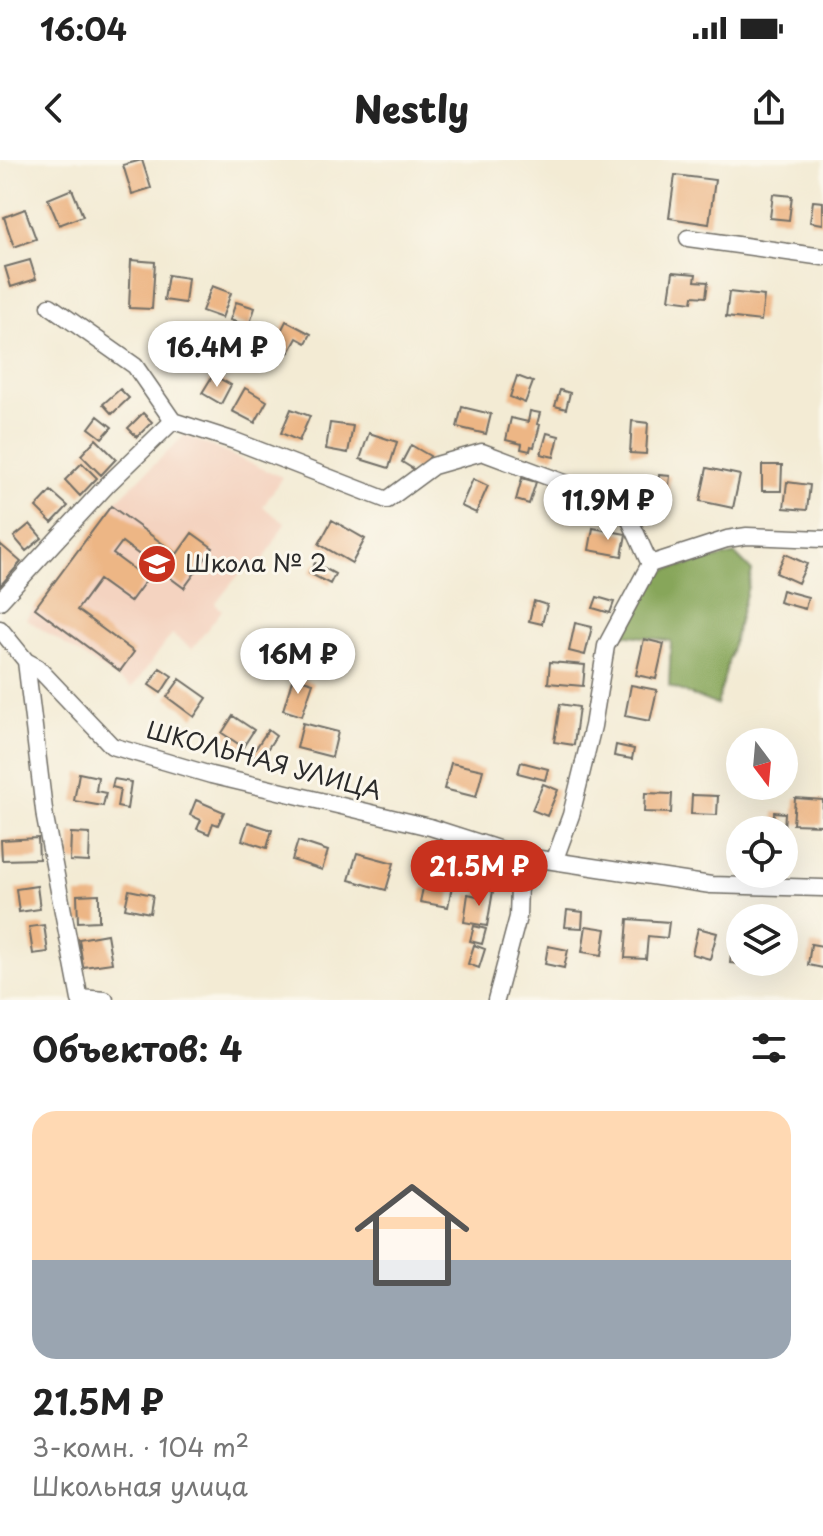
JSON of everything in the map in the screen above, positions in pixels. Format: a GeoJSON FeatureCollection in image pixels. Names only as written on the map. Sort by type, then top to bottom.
{"type":"FeatureCollection","features":[{"type":"Feature","properties":{"kind":"street"},"geometry":{"type":"LineString","coordinates":[[688,238],[823,257]]}},
{"type":"Feature","properties":{"kind":"street"},"geometry":{"type":"LineString","coordinates":[[50,306],[135,366],[173,421],[235,441],[387,500],[433,466],[482,452],[623,505],[650,564]]}},
{"type":"Feature","properties":{"kind":"street"},"geometry":{"type":"LineString","coordinates":[[0,601],[107,485],[173,421]]}},
{"type":"Feature","properties":{"kind":"street"},"geometry":{"type":"LineString","coordinates":[[555,859],[571,815],[593,726],[606,646],[650,564],[727,539],[747,536],[823,539]]}},
{"type":"Feature","properties":{"kind":"street","name":"ШКОЛЬНАЯ УЛИЦА"},"geometry":{"type":"LineString","coordinates":[[0,629],[26,661],[37,667],[112,746],[225,778],[430,827],[520,856],[711,885],[820,889]]}},
{"type":"Feature","properties":{"kind":"street"},"geometry":{"type":"LineString","coordinates":[[26,661],[45,818],[80,999],[105,1000]]}},
{"type":"Feature","properties":{"kind":"street"},"geometry":{"type":"LineString","coordinates":[[496,1000],[518,917],[520,856]]}},
{"type":"Feature","properties":{"kind":"shaded area","name":"Школа № 2"},"geometry":{"type":"Polygon","coordinates":[[[185,435],[282,477],[263,507],[285,523],[259,568],[249,562],[215,604],[222,610],[192,649],[172,634],[132,688],[26,619],[111,506],[185,435]]]}},
{"type":"Feature","properties":{"kind":"green space"},"geometry":{"type":"Polygon","coordinates":[[[735,554],[752,571],[717,705],[669,686],[671,641],[622,634],[652,573],[735,554]]]}},
{"type":"Feature","properties":{"kind":"building"},"geometry":{"type":"Polygon","coordinates":[[[142,160],[151,188],[132,194],[123,165],[142,160]]]}},
{"type":"Feature","properties":{"kind":"building"},"geometry":{"type":"Polygon","coordinates":[[[675,175],[715,180],[709,224],[669,218],[675,175]]]}},
{"type":"Feature","properties":{"kind":"building"},"geometry":{"type":"Polygon","coordinates":[[[72,189],[83,216],[59,225],[48,199],[72,189]]]}},
{"type":"Feature","properties":{"kind":"building"},"geometry":{"type":"Polygon","coordinates":[[[773,194],[792,196],[789,220],[770,218],[773,194]]]}},
{"type":"Feature","properties":{"kind":"building"},"geometry":{"type":"Polygon","coordinates":[[[813,201],[823,202],[823,224],[810,222],[813,201]]]}},
{"type":"Feature","properties":{"kind":"building"},"geometry":{"type":"Polygon","coordinates":[[[25,209],[36,239],[14,247],[4,217],[25,209]]]}},
{"type":"Feature","properties":{"kind":"building"},"geometry":{"type":"Polygon","coordinates":[[[30,260],[36,279],[11,287],[5,267],[30,260]]]}},
{"type":"Feature","properties":{"kind":"building"},"geometry":{"type":"Polygon","coordinates":[[[131,260],[155,262],[152,309],[129,308],[131,260]]]}},
{"type":"Feature","properties":{"kind":"building"},"geometry":{"type":"Polygon","coordinates":[[[673,272],[696,274],[695,281],[708,282],[706,297],[693,296],[692,302],[669,299],[673,272]]]}},
{"type":"Feature","properties":{"kind":"building"},"geometry":{"type":"Polygon","coordinates":[[[168,275],[188,278],[185,303],[164,300],[168,275]]]}},
{"type":"Feature","properties":{"kind":"building"},"geometry":{"type":"Polygon","coordinates":[[[212,286],[231,293],[222,318],[202,311],[212,286]]]}},
{"type":"Feature","properties":{"kind":"building"},"geometry":{"type":"Polygon","coordinates":[[[729,292],[764,296],[761,321],[726,317],[729,292]]]}},
{"type":"Feature","properties":{"kind":"building"},"geometry":{"type":"Polygon","coordinates":[[[236,302],[255,308],[249,326],[230,320],[236,302]]]}},
{"type":"Feature","properties":{"kind":"building"},"geometry":{"type":"Polygon","coordinates":[[[286,321],[311,334],[306,343],[297,338],[289,353],[264,339],[270,328],[280,333],[286,321]]]}},
{"type":"Feature","properties":{"kind":"building"},"geometry":{"type":"Polygon","coordinates":[[[213,375],[231,385],[221,404],[202,393],[213,375]]]}},
{"type":"Feature","properties":{"kind":"building"},"geometry":{"type":"Polygon","coordinates":[[[517,376],[533,382],[525,403],[510,397],[517,376]]]}},
{"type":"Feature","properties":{"kind":"building"},"geometry":{"type":"Polygon","coordinates":[[[245,388],[267,401],[255,423],[232,411],[245,388]]]}},
{"type":"Feature","properties":{"kind":"building"},"geometry":{"type":"Polygon","coordinates":[[[120,389],[129,398],[112,414],[103,404],[120,389]]]}},
{"type":"Feature","properties":{"kind":"building"},"geometry":{"type":"Polygon","coordinates":[[[560,390],[570,393],[566,409],[555,406],[560,390]]]}},
{"type":"Feature","properties":{"kind":"building"},"geometry":{"type":"Polygon","coordinates":[[[462,407],[491,414],[486,434],[457,427],[462,407]]]}},
{"type":"Feature","properties":{"kind":"building"},"geometry":{"type":"Polygon","coordinates":[[[291,409],[310,416],[299,441],[281,433],[291,409]]]}},
{"type":"Feature","properties":{"kind":"building"},"geometry":{"type":"Polygon","coordinates":[[[530,411],[540,413],[537,424],[540,425],[530,451],[521,449],[522,444],[506,440],[511,418],[528,422],[530,411]]]}},
{"type":"Feature","properties":{"kind":"building"},"geometry":{"type":"Polygon","coordinates":[[[143,413],[152,422],[137,437],[128,428],[143,413]]]}},
{"type":"Feature","properties":{"kind":"building"},"geometry":{"type":"Polygon","coordinates":[[[98,416],[112,427],[102,438],[89,428],[98,416]]]}},
{"type":"Feature","properties":{"kind":"building"},"geometry":{"type":"Polygon","coordinates":[[[632,421],[648,423],[646,454],[630,453],[632,421]]]}},
{"type":"Feature","properties":{"kind":"building"},"geometry":{"type":"Polygon","coordinates":[[[330,423],[353,426],[348,453],[326,449],[330,423]]]}},
{"type":"Feature","properties":{"kind":"building"},"geometry":{"type":"Polygon","coordinates":[[[369,433],[397,442],[389,468],[360,459],[369,433]]]}},
{"type":"Feature","properties":{"kind":"building"},"geometry":{"type":"Polygon","coordinates":[[[547,433],[559,436],[554,457],[541,454],[547,433]]]}},
{"type":"Feature","properties":{"kind":"building"},"geometry":{"type":"Polygon","coordinates":[[[96,439],[116,459],[101,475],[81,455],[96,439]]]}},
{"type":"Feature","properties":{"kind":"building"},"geometry":{"type":"Polygon","coordinates":[[[411,445],[430,456],[420,473],[402,462],[411,445]]]}},
{"type":"Feature","properties":{"kind":"building"},"geometry":{"type":"Polygon","coordinates":[[[82,463],[97,478],[80,496],[65,480],[82,463]]]}},
{"type":"Feature","properties":{"kind":"building"},"geometry":{"type":"Polygon","coordinates":[[[762,465],[782,465],[781,491],[762,491],[762,465]]]}},
{"type":"Feature","properties":{"kind":"building"},"geometry":{"type":"Polygon","coordinates":[[[707,468],[740,475],[733,508],[700,501],[707,468]]]}},
{"type":"Feature","properties":{"kind":"building"},"geometry":{"type":"Polygon","coordinates":[[[659,475],[670,476],[668,493],[658,492],[659,475]]]}},
{"type":"Feature","properties":{"kind":"building"},"geometry":{"type":"Polygon","coordinates":[[[522,478],[536,482],[529,504],[516,500],[522,478]]]}},
{"type":"Feature","properties":{"kind":"building"},"geometry":{"type":"Polygon","coordinates":[[[473,479],[488,486],[476,513],[461,506],[473,479]]]}},
{"type":"Feature","properties":{"kind":"building"},"geometry":{"type":"Polygon","coordinates":[[[787,482],[810,485],[807,510],[784,508],[787,482]]]}},
{"type":"Feature","properties":{"kind":"building"},"geometry":{"type":"Polygon","coordinates":[[[51,491],[68,506],[52,523],[36,507],[51,491]]]}},
{"type":"Feature","properties":{"kind":"building"},"geometry":{"type":"Polygon","coordinates":[[[563,497],[574,500],[569,521],[558,519],[563,497]]]}},
{"type":"Feature","properties":{"kind":"building"},"geometry":{"type":"Polygon","coordinates":[[[111,506],[177,554],[192,533],[213,548],[184,588],[122,542],[113,554],[147,579],[130,602],[99,580],[77,610],[134,652],[120,671],[35,608],[111,506]]]}},
{"type":"Feature","properties":{"kind":"building"},"geometry":{"type":"Polygon","coordinates":[[[332,520],[365,539],[352,563],[319,544],[332,520]]]}},
{"type":"Feature","properties":{"kind":"building"},"geometry":{"type":"Polygon","coordinates":[[[30,524],[42,538],[26,551],[14,537],[30,524]]]}},
{"type":"Feature","properties":{"kind":"building"},"geometry":{"type":"Polygon","coordinates":[[[593,528],[626,534],[622,556],[589,550],[593,528]]]}},
{"type":"Feature","properties":{"kind":"building"},"geometry":{"type":"Polygon","coordinates":[[[0,544],[21,562],[0,586],[0,544]]]}},
{"type":"Feature","properties":{"kind":"building"},"geometry":{"type":"Polygon","coordinates":[[[785,554],[807,564],[798,583],[776,573],[785,554]]]}},
{"type":"Feature","properties":{"kind":"building"},"geometry":{"type":"Polygon","coordinates":[[[315,563],[335,574],[330,584],[309,573],[315,563]]]}},
{"type":"Feature","properties":{"kind":"building"},"geometry":{"type":"Polygon","coordinates":[[[782,590],[808,597],[805,609],[779,602],[782,590]]]}},
{"type":"Feature","properties":{"kind":"building"},"geometry":{"type":"Polygon","coordinates":[[[597,597],[614,602],[610,613],[593,608],[597,597]]]}},
{"type":"Feature","properties":{"kind":"building"},"geometry":{"type":"Polygon","coordinates":[[[534,601],[547,605],[542,624],[529,621],[534,601]]]}},
{"type":"Feature","properties":{"kind":"building"},"geometry":{"type":"Polygon","coordinates":[[[575,623],[592,627],[585,655],[569,651],[575,623]]]}},
{"type":"Feature","properties":{"kind":"building"},"geometry":{"type":"Polygon","coordinates":[[[644,639],[664,644],[656,679],[636,675],[644,639]]]}},
{"type":"Feature","properties":{"kind":"building"},"geometry":{"type":"Polygon","coordinates":[[[550,662],[585,665],[583,686],[548,683],[550,662]]]}},
{"type":"Feature","properties":{"kind":"building"},"geometry":{"type":"Polygon","coordinates":[[[160,668],[172,676],[161,693],[149,685],[160,668]]]}},
{"type":"Feature","properties":{"kind":"building"},"geometry":{"type":"Polygon","coordinates":[[[293,677],[313,683],[302,716],[283,710],[293,677]]]}},
{"type":"Feature","properties":{"kind":"building"},"geometry":{"type":"Polygon","coordinates":[[[180,679],[207,698],[194,717],[167,697],[180,679]]]}},
{"type":"Feature","properties":{"kind":"building"},"geometry":{"type":"Polygon","coordinates":[[[631,685],[657,690],[650,721],[625,716],[631,685]]]}},
{"type":"Feature","properties":{"kind":"building"},"geometry":{"type":"Polygon","coordinates":[[[560,704],[579,707],[574,745],[554,742],[560,704]]]}},
{"type":"Feature","properties":{"kind":"building"},"geometry":{"type":"Polygon","coordinates":[[[233,716],[254,730],[243,747],[222,733],[233,716]]]}},
{"type":"Feature","properties":{"kind":"building"},"geometry":{"type":"Polygon","coordinates":[[[303,723],[338,732],[332,757],[297,748],[303,723]]]}},
{"type":"Feature","properties":{"kind":"building"},"geometry":{"type":"Polygon","coordinates":[[[268,730],[276,736],[260,760],[252,754],[268,730]]]}},
{"type":"Feature","properties":{"kind":"building"},"geometry":{"type":"Polygon","coordinates":[[[616,745],[634,749],[632,759],[614,756],[616,745]]]}},
{"type":"Feature","properties":{"kind":"building"},"geometry":{"type":"Polygon","coordinates":[[[521,762],[548,769],[545,780],[518,773],[521,762]]]}},
{"type":"Feature","properties":{"kind":"building"},"geometry":{"type":"Polygon","coordinates":[[[451,763],[483,770],[476,797],[444,789],[451,763]]]}},
{"type":"Feature","properties":{"kind":"building"},"geometry":{"type":"Polygon","coordinates":[[[79,773],[98,777],[96,791],[106,793],[103,806],[74,801],[79,773]]]}},
{"type":"Feature","properties":{"kind":"building"},"geometry":{"type":"Polygon","coordinates":[[[114,779],[131,782],[127,809],[117,807],[120,789],[112,787],[114,779]]]}},
{"type":"Feature","properties":{"kind":"building"},"geometry":{"type":"Polygon","coordinates":[[[543,784],[558,790],[547,816],[532,810],[543,784]]]}},
{"type":"Feature","properties":{"kind":"building"},"geometry":{"type":"Polygon","coordinates":[[[645,793],[672,794],[671,813],[644,812],[645,793]]]}},
{"type":"Feature","properties":{"kind":"building"},"geometry":{"type":"Polygon","coordinates":[[[692,795],[718,796],[717,815],[691,814],[692,795]]]}},
{"type":"Feature","properties":{"kind":"building"},"geometry":{"type":"Polygon","coordinates":[[[798,798],[823,800],[822,825],[798,824],[798,816],[794,816],[795,800],[798,798]]]}},
{"type":"Feature","properties":{"kind":"building"},"geometry":{"type":"Polygon","coordinates":[[[196,800],[224,812],[218,825],[213,823],[209,834],[197,829],[201,820],[190,815],[196,800]]]}},
{"type":"Feature","properties":{"kind":"building"},"geometry":{"type":"Polygon","coordinates":[[[248,822],[272,830],[267,848],[242,840],[248,822]]]}},
{"type":"Feature","properties":{"kind":"building"},"geometry":{"type":"Polygon","coordinates":[[[71,833],[90,834],[89,862],[70,861],[71,833]]]}},
{"type":"Feature","properties":{"kind":"building"},"geometry":{"type":"Polygon","coordinates":[[[38,838],[39,859],[2,860],[1,840],[38,838]]]}},
{"type":"Feature","properties":{"kind":"building"},"geometry":{"type":"Polygon","coordinates":[[[298,841],[328,851],[322,870],[292,860],[298,841]]]}},
{"type":"Feature","properties":{"kind":"building"},"geometry":{"type":"Polygon","coordinates":[[[357,853],[394,863],[386,890],[349,880],[357,853]]]}},
{"type":"Feature","properties":{"kind":"building"},"geometry":{"type":"Polygon","coordinates":[[[433,877],[453,881],[448,907],[420,902],[423,888],[431,889],[433,877]]]}},
{"type":"Feature","properties":{"kind":"building"},"geometry":{"type":"Polygon","coordinates":[[[37,886],[40,909],[19,912],[16,889],[37,886]]]}},
{"type":"Feature","properties":{"kind":"building"},"geometry":{"type":"Polygon","coordinates":[[[479,888],[493,891],[487,926],[464,922],[468,894],[477,896],[479,888]]]}},
{"type":"Feature","properties":{"kind":"building"},"geometry":{"type":"Polygon","coordinates":[[[129,890],[153,895],[150,913],[125,908],[129,890]]]}},
{"type":"Feature","properties":{"kind":"building"},"geometry":{"type":"Polygon","coordinates":[[[99,894],[99,921],[78,922],[77,895],[99,894]]]}},
{"type":"Feature","properties":{"kind":"building"},"geometry":{"type":"Polygon","coordinates":[[[567,910],[583,912],[582,928],[565,927],[567,910]]]}},
{"type":"Feature","properties":{"kind":"building"},"geometry":{"type":"Polygon","coordinates":[[[628,919],[669,922],[667,938],[648,936],[646,959],[625,958],[628,919]]]}},
{"type":"Feature","properties":{"kind":"building"},"geometry":{"type":"Polygon","coordinates":[[[44,925],[48,952],[33,954],[29,927],[44,925]]]}},
{"type":"Feature","properties":{"kind":"building"},"geometry":{"type":"Polygon","coordinates":[[[474,926],[486,929],[482,944],[470,941],[474,926]]]}},
{"type":"Feature","properties":{"kind":"building"},"geometry":{"type":"Polygon","coordinates":[[[586,926],[606,929],[602,955],[582,952],[586,926]]]}},
{"type":"Feature","properties":{"kind":"building"},"geometry":{"type":"Polygon","coordinates":[[[698,928],[717,933],[710,959],[692,954],[698,928]]]}},
{"type":"Feature","properties":{"kind":"building"},"geometry":{"type":"Polygon","coordinates":[[[107,934],[112,963],[83,967],[79,939],[107,934]]]}},
{"type":"Feature","properties":{"kind":"building"},"geometry":{"type":"Polygon","coordinates":[[[811,944],[823,946],[823,968],[808,965],[811,944]]]}},
{"type":"Feature","properties":{"kind":"building"},"geometry":{"type":"Polygon","coordinates":[[[474,945],[485,949],[479,968],[468,964],[474,945]]]}},
{"type":"Feature","properties":{"kind":"building"},"geometry":{"type":"Polygon","coordinates":[[[548,946],[568,950],[564,968],[545,964],[548,946]]]}},
{"type":"Feature","properties":{"kind":"place","name":"Школа № 2"},"geometry":{"type":"Point","coordinates":[157,564]}}]}
